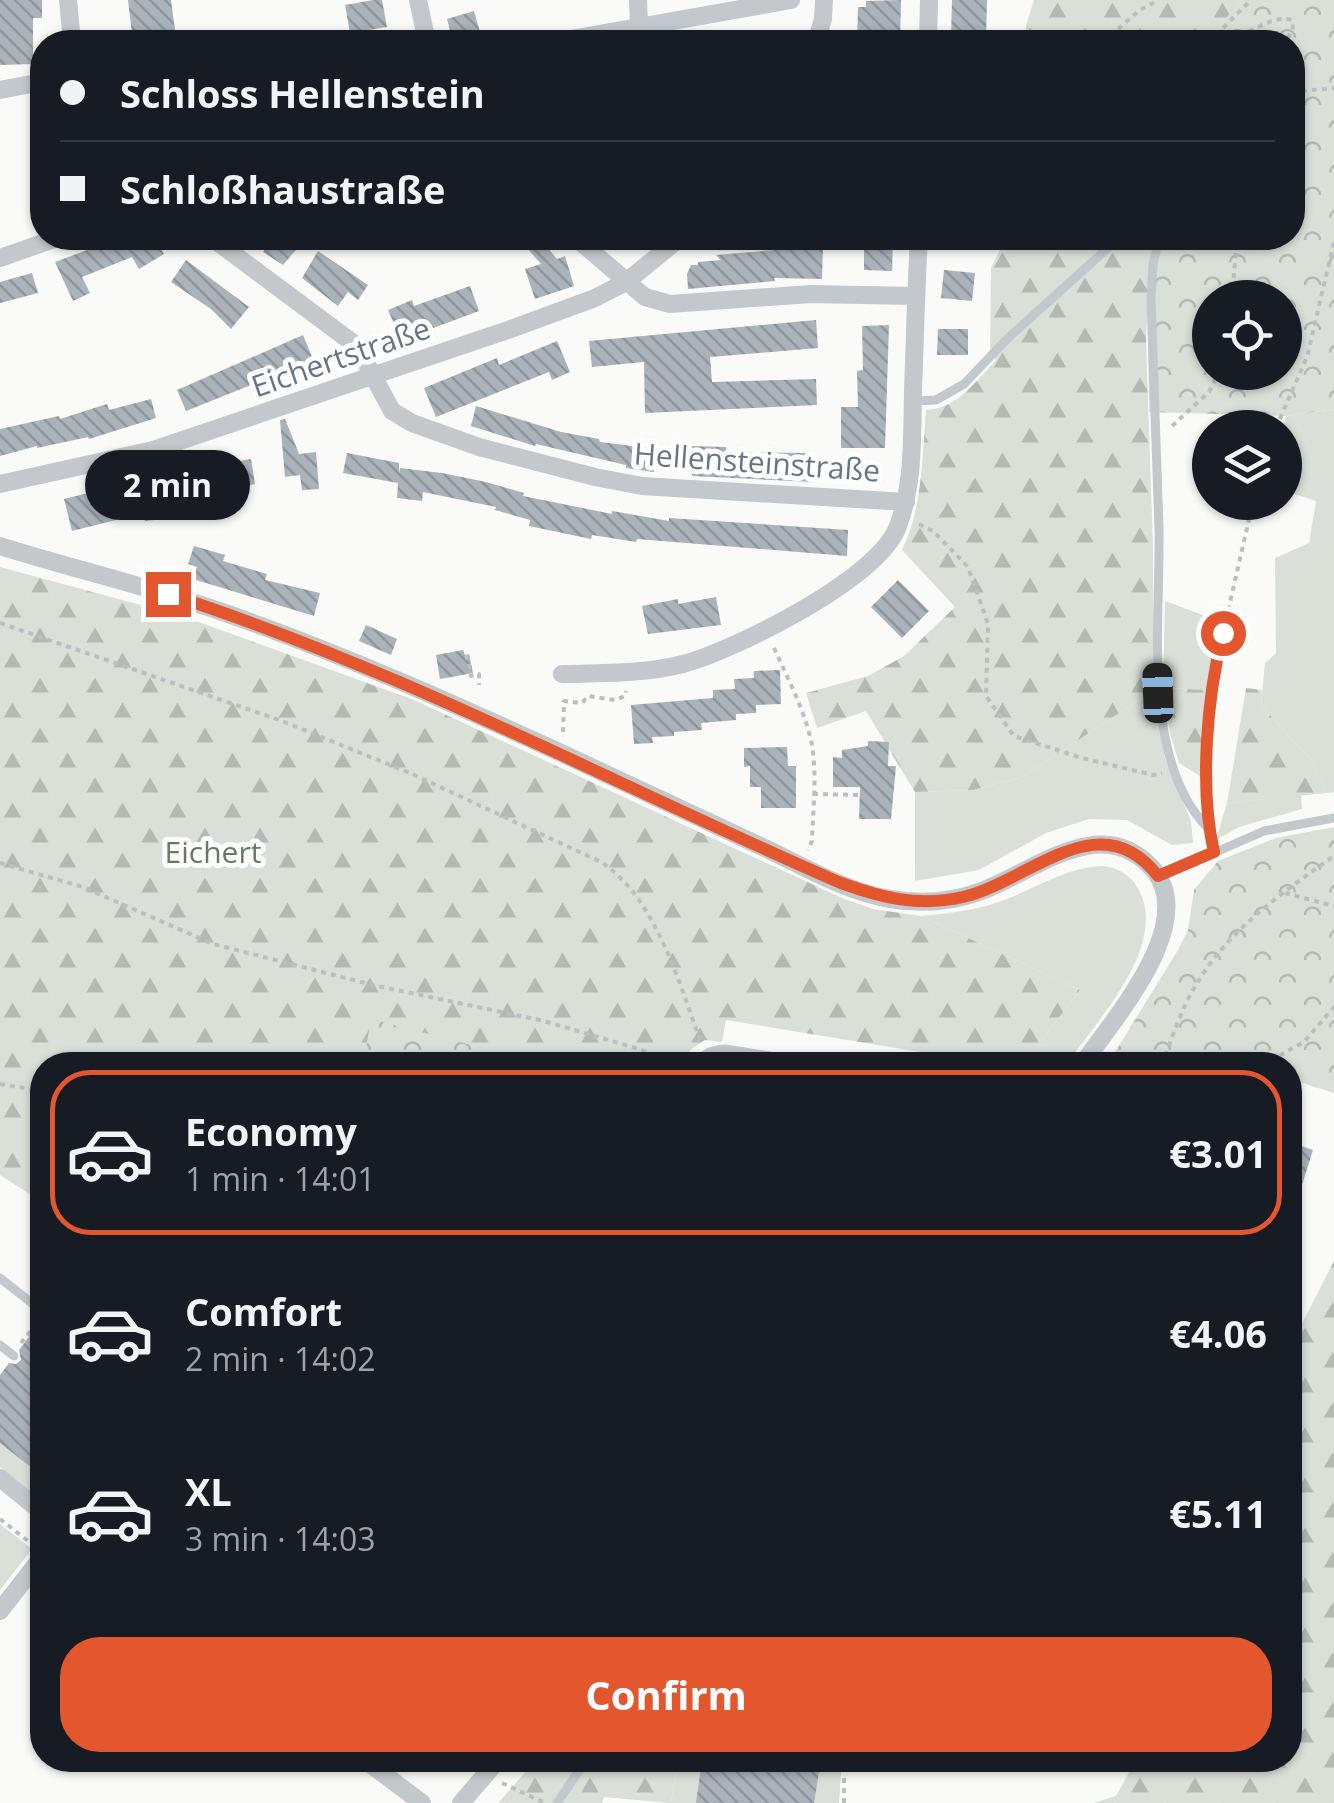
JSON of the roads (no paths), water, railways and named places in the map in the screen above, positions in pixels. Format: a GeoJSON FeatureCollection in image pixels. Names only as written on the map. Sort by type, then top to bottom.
{"type":"FeatureCollection","features":[{"type":"Feature","properties":{"kind":"street"},"geometry":{"type":"LineString","coordinates":[[68,0],[71,30]]}},
{"type":"Feature","properties":{"kind":"street"},"geometry":{"type":"LineString","coordinates":[[418,0],[424,30]]}},
{"type":"Feature","properties":{"kind":"street"},"geometry":{"type":"LineString","coordinates":[[638,0],[638,26]]}},
{"type":"Feature","properties":{"kind":"street"},"geometry":{"type":"LineString","coordinates":[[617,30],[791,0]]}},
{"type":"Feature","properties":{"kind":"street"},"geometry":{"type":"LineString","coordinates":[[820,30],[824,0]]}},
{"type":"Feature","properties":{"kind":"street"},"geometry":{"type":"LineString","coordinates":[[928,30],[929,0]]}},
{"type":"Feature","properties":{"kind":"street"},"geometry":{"type":"LineString","coordinates":[[0,90],[30,84]]}},
{"type":"Feature","properties":{"kind":"street"},"geometry":{"type":"LineString","coordinates":[[0,258],[30,247]]}},
{"type":"Feature","properties":{"kind":"street","name":"Hellensteinstraße"},"geometry":{"type":"LineString","coordinates":[[228,250],[357,346],[385,402],[412,423],[479,446],[595,477],[686,491],[903,509]]}},
{"type":"Feature","properties":{"kind":"street"},"geometry":{"type":"LineString","coordinates":[[590,250],[645,296],[670,304],[810,294],[916,296]]}},
{"type":"Feature","properties":{"kind":"street","name":"Eichertstraße"},"geometry":{"type":"LineString","coordinates":[[0,484],[153,450],[374,377],[595,298],[626,282],[665,250]]}},
{"type":"Feature","properties":{"kind":"street"},"geometry":{"type":"LineString","coordinates":[[562,674],[630,672],[683,664],[766,630],[838,586],[894,536],[903,509],[913,401],[918,250]]}},
{"type":"Feature","properties":{"kind":"street"},"geometry":{"type":"LineString","coordinates":[[0,546],[260,625],[557,751],[876,896],[918,902],[974,894],[1058,855],[1108,843],[1128,849],[1158,876],[1166,905],[1164,936],[1091,1052]]}},
{"type":"Feature","properties":{"kind":"street"},"geometry":{"type":"LineString","coordinates":[[0,1478],[30,1502]]}},
{"type":"Feature","properties":{"kind":"street"},"geometry":{"type":"LineString","coordinates":[[0,1611],[30,1571]]}},
{"type":"Feature","properties":{"kind":"street"},"geometry":{"type":"LineString","coordinates":[[382,1772],[422,1803]]}},
{"type":"Feature","properties":{"kind":"street"},"geometry":{"type":"LineString","coordinates":[[460,1803],[486,1772]]}},
{"type":"Feature","properties":{"kind":"lane"},"geometry":{"type":"LineString","coordinates":[[913,401],[936,400],[964,384],[1008,338],[1106,250]]}},
{"type":"Feature","properties":{"kind":"lane"},"geometry":{"type":"LineString","coordinates":[[1156,250],[1150,299],[1156,438],[1158,693],[1176,771],[1193,812],[1208,828]]}},
{"type":"Feature","properties":{"kind":"lane"},"geometry":{"type":"LineString","coordinates":[[1214,852],[1208,828],[1212,696],[1223,633]]}},
{"type":"Feature","properties":{"kind":"lane"},"geometry":{"type":"LineString","coordinates":[[1158,876],[1277,827],[1334,818]]}},
{"type":"Feature","properties":{"kind":"lane"},"geometry":{"type":"LineString","coordinates":[[720,1052],[745,1052]]}},
{"type":"Feature","properties":{"kind":"lane"},"geometry":{"type":"LineString","coordinates":[[0,1278],[30,1302]]}},
{"type":"Feature","properties":{"kind":"lane"},"geometry":{"type":"LineString","coordinates":[[0,1345],[14,1356]]}},
{"type":"Feature","properties":{"kind":"lane"},"geometry":{"type":"LineString","coordinates":[[557,1803],[578,1772]]}},
{"type":"Feature","properties":{"kind":"park label","name":"Eichert"},"geometry":{"type":"Point","coordinates":[213,853]}}]}
